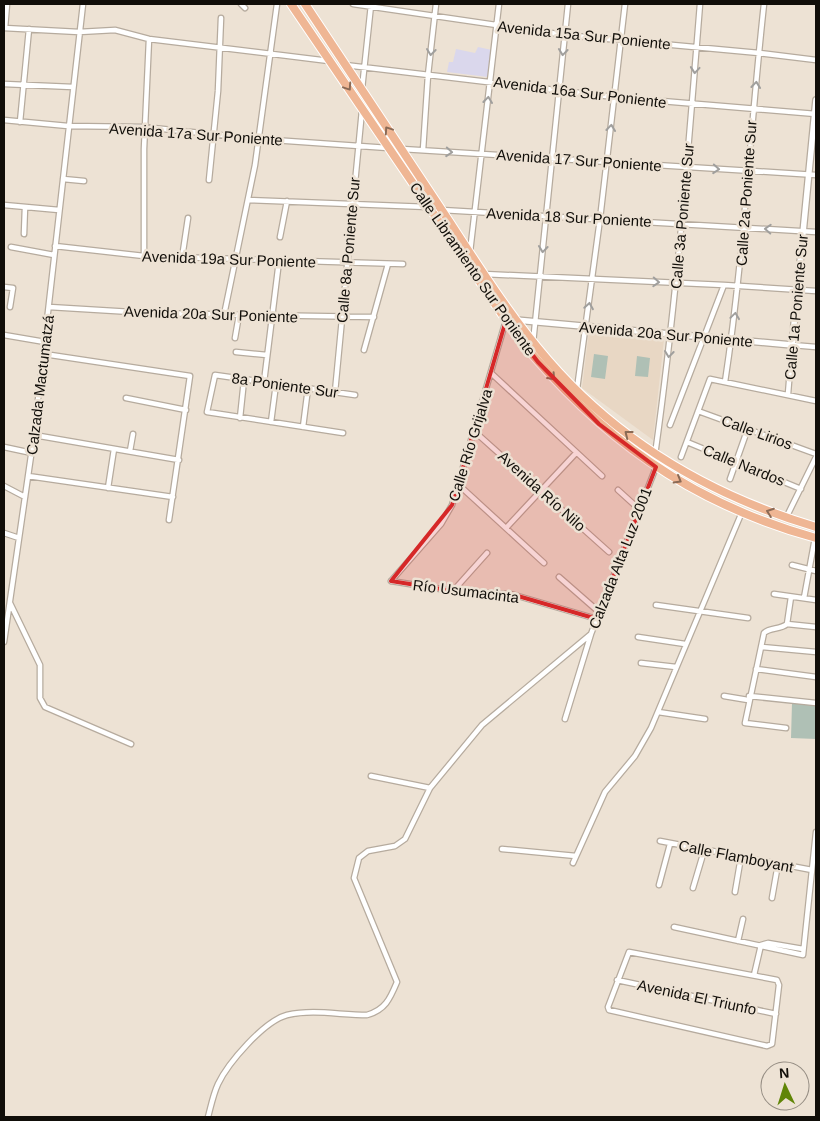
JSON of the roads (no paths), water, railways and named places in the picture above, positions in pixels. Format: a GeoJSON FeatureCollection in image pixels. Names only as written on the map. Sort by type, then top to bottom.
{"type":"FeatureCollection","features":[{"type":"Feature","properties":{"kind":"main road","name":"Calle Libramiento Sur Poniente"},"geometry":{"type":"LineString","coordinates":[[291,4],[506,320],[538,362],[587,412],[599,424],[656,467],[701,493],[742,512],[816,538]]}},
{"type":"Feature","properties":{"kind":"main road","name":"Calle Libramiento Sur Poniente"},"geometry":{"type":"LineString","coordinates":[[296,4],[336,64],[338,73]]}},
{"type":"Feature","properties":{"kind":"main road","name":"Calle Libramiento Sur Poniente"},"geometry":{"type":"LineString","coordinates":[[300,4],[339,63],[347,67]]}},
{"type":"Feature","properties":{"kind":"main road","name":"Calle Libramiento Sur Poniente"},"geometry":{"type":"LineString","coordinates":[[305,4],[516,320],[533,343],[577,389],[603,415],[655,455],[701,482],[739,500],[816,527]]}},
{"type":"Feature","properties":{"kind":"street"},"geometry":{"type":"LineString","coordinates":[[7,4],[4,28],[79,32],[115,30],[149,40],[330,61]]}},
{"type":"Feature","properties":{"kind":"street","name":"Calzada Mactumatzá"},"geometry":{"type":"LineString","coordinates":[[4,642],[32,453],[83,4]]}},
{"type":"Feature","properties":{"kind":"street"},"geometry":{"type":"LineString","coordinates":[[241,4],[245,8]]}},
{"type":"Feature","properties":{"kind":"street"},"geometry":{"type":"LineString","coordinates":[[224,315],[259,139],[277,4]]}},
{"type":"Feature","properties":{"kind":"street","name":"Avenida 15a Sur Poniente"},"geometry":{"type":"LineString","coordinates":[[353,4],[371,5],[565,35],[759,52],[816,60]]}},
{"type":"Feature","properties":{"kind":"street"},"geometry":{"type":"LineString","coordinates":[[423,150],[428,75],[436,4]]}},
{"type":"Feature","properties":{"kind":"street"},"geometry":{"type":"LineString","coordinates":[[470,253],[499,4]]}},
{"type":"Feature","properties":{"kind":"street"},"geometry":{"type":"LineString","coordinates":[[533,343],[568,4]]}},
{"type":"Feature","properties":{"kind":"street"},"geometry":{"type":"LineString","coordinates":[[577,389],[593,279],[625,4]]}},
{"type":"Feature","properties":{"kind":"street","name":"Calle 3a Poniente Sur"},"geometry":{"type":"LineString","coordinates":[[655,455],[671,334],[688,167],[700,4]]}},
{"type":"Feature","properties":{"kind":"street","name":"Calle 2a Poniente Sur"},"geometry":{"type":"LineString","coordinates":[[725,382],[739,286],[753,110],[764,4]]}},
{"type":"Feature","properties":{"kind":"street"},"geometry":{"type":"LineString","coordinates":[[362,90],[371,5]]}},
{"type":"Feature","properties":{"kind":"street"},"geometry":{"type":"LineString","coordinates":[[209,180],[218,91],[221,18]]}},
{"type":"Feature","properties":{"kind":"street"},"geometry":{"type":"LineString","coordinates":[[20,122],[29,29]]}},
{"type":"Feature","properties":{"kind":"street"},"geometry":{"type":"LineString","coordinates":[[144,256],[144,127],[149,40]]}},
{"type":"Feature","properties":{"kind":"street","name":"Avenida 16a Sur Poniente"},"geometry":{"type":"LineString","coordinates":[[347,67],[365,67],[692,105],[816,114]]}},
{"type":"Feature","properties":{"kind":"street"},"geometry":{"type":"LineString","coordinates":[[4,84],[73,87]]}},
{"type":"Feature","properties":{"kind":"street","name":"Calle 1a Poniente Sur"},"geometry":{"type":"LineString","coordinates":[[788,394],[807,174],[816,114],[816,100]]}},
{"type":"Feature","properties":{"kind":"street","name":"Calle 8a Poniente Sur"},"geometry":{"type":"LineString","coordinates":[[335,392],[362,108]]}},
{"type":"Feature","properties":{"kind":"street","name":"Avenida 17a Sur Poniente"},"geometry":{"type":"LineString","coordinates":[[4,120],[68,126],[144,127],[259,139],[388,148]]}},
{"type":"Feature","properties":{"kind":"street","name":"Avenida 17 Sur Poniente"},"geometry":{"type":"LineString","coordinates":[[401,148],[816,175]]}},
{"type":"Feature","properties":{"kind":"street"},"geometry":{"type":"LineString","coordinates":[[62,179],[84,181]]}},
{"type":"Feature","properties":{"kind":"street"},"geometry":{"type":"LineString","coordinates":[[248,200],[428,207]]}},
{"type":"Feature","properties":{"kind":"street"},"geometry":{"type":"LineString","coordinates":[[280,237],[287,202]]}},
{"type":"Feature","properties":{"kind":"street"},"geometry":{"type":"LineString","coordinates":[[4,205],[59,210]]}},
{"type":"Feature","properties":{"kind":"street"},"geometry":{"type":"LineString","coordinates":[[24,234],[25,207]]}},
{"type":"Feature","properties":{"kind":"street","name":"Avenida 18 Sur Poniente"},"geometry":{"type":"LineString","coordinates":[[442,210],[816,232]]}},
{"type":"Feature","properties":{"kind":"street"},"geometry":{"type":"LineString","coordinates":[[182,258],[188,218]]}},
{"type":"Feature","properties":{"kind":"street","name":"Avenida 19a Sur Poniente"},"geometry":{"type":"LineString","coordinates":[[55,246],[144,256],[236,261],[403,264]]}},
{"type":"Feature","properties":{"kind":"street"},"geometry":{"type":"LineString","coordinates":[[11,247],[54,255]]}},
{"type":"Feature","properties":{"kind":"street"},"geometry":{"type":"LineString","coordinates":[[264,382],[279,261]]}},
{"type":"Feature","properties":{"kind":"street"},"geometry":{"type":"LineString","coordinates":[[364,350],[388,264]]}},
{"type":"Feature","properties":{"kind":"street"},"geometry":{"type":"LineString","coordinates":[[484,274],[816,291]]}},
{"type":"Feature","properties":{"kind":"street"},"geometry":{"type":"LineString","coordinates":[[670,425],[724,285]]}},
{"type":"Feature","properties":{"kind":"street"},"geometry":{"type":"LineString","coordinates":[[4,287],[12,288],[10,307]]}},
{"type":"Feature","properties":{"kind":"street","name":"Avenida 20a Sur Poniente"},"geometry":{"type":"LineString","coordinates":[[49,307],[224,315],[374,317]]}},
{"type":"Feature","properties":{"kind":"street"},"geometry":{"type":"LineString","coordinates":[[235,338],[239,315]]}},
{"type":"Feature","properties":{"kind":"street","name":"Calle Río Grijalva"},"geometry":{"type":"LineString","coordinates":[[391,581],[441,524],[452,505],[460,486],[506,320]]}},
{"type":"Feature","properties":{"kind":"street","name":"Avenida 20a Sur Poniente"},"geometry":{"type":"LineString","coordinates":[[516,320],[816,347]]}},
{"type":"Feature","properties":{"kind":"street"},"geometry":{"type":"LineString","coordinates":[[4,335],[45,342]]}},
{"type":"Feature","properties":{"kind":"street"},"geometry":{"type":"LineString","coordinates":[[236,352],[267,355]]}},
{"type":"Feature","properties":{"kind":"street"},"geometry":{"type":"LineString","coordinates":[[44,354],[188,375],[191,378],[169,520]]}},
{"type":"Feature","properties":{"kind":"street"},"geometry":{"type":"LineString","coordinates":[[491,374],[602,476]]}},
{"type":"Feature","properties":{"kind":"street","name":"8a Poniente Sur"},"geometry":{"type":"LineString","coordinates":[[240,418],[208,412],[214,375],[355,395]]}},
{"type":"Feature","properties":{"kind":"street"},"geometry":{"type":"LineString","coordinates":[[682,456],[710,379],[816,401]]}},
{"type":"Feature","properties":{"kind":"street"},"geometry":{"type":"LineString","coordinates":[[244,380],[240,418],[343,433]]}},
{"type":"Feature","properties":{"kind":"street"},"geometry":{"type":"LineString","coordinates":[[271,422],[276,384]]}},
{"type":"Feature","properties":{"kind":"street"},"geometry":{"type":"LineString","coordinates":[[303,427],[308,388]]}},
{"type":"Feature","properties":{"kind":"street"},"geometry":{"type":"LineString","coordinates":[[126,398],[186,410]]}},
{"type":"Feature","properties":{"kind":"street","name":"Calle Lirios"},"geometry":{"type":"LineString","coordinates":[[698,410],[816,455]]}},
{"type":"Feature","properties":{"kind":"street"},"geometry":{"type":"LineString","coordinates":[[730,479],[748,428]]}},
{"type":"Feature","properties":{"kind":"street","name":"Avenida Río Nilo"},"geometry":{"type":"LineString","coordinates":[[474,431],[609,552]]}},
{"type":"Feature","properties":{"kind":"street"},"geometry":{"type":"LineString","coordinates":[[34,434],[178,460]]}},
{"type":"Feature","properties":{"kind":"street"},"geometry":{"type":"LineString","coordinates":[[130,451],[133,434]]}},
{"type":"Feature","properties":{"kind":"street","name":"Calle Nardos"},"geometry":{"type":"LineString","coordinates":[[687,442],[801,489]]}},
{"type":"Feature","properties":{"kind":"street"},"geometry":{"type":"LineString","coordinates":[[4,447],[32,453]]}},
{"type":"Feature","properties":{"kind":"street"},"geometry":{"type":"LineString","coordinates":[[108,488],[114,449]]}},
{"type":"Feature","properties":{"kind":"street"},"geometry":{"type":"LineString","coordinates":[[506,528],[576,453]]}},
{"type":"Feature","properties":{"kind":"street"},"geometry":{"type":"LineString","coordinates":[[786,518],[816,455]]}},
{"type":"Feature","properties":{"kind":"street","name":"Calzada Alta Luz 2001"},"geometry":{"type":"LineString","coordinates":[[208,1117],[219,1082],[251,1040],[271,1023],[285,1016],[302,1013],[367,1015],[376,1012],[388,1003],[397,982],[354,878],[354,868],[358,858],[368,851],[395,846],[406,839],[430,788],[482,725],[592,634],[656,467]]}},
{"type":"Feature","properties":{"kind":"street"},"geometry":{"type":"LineString","coordinates":[[28,476],[173,497]]}},
{"type":"Feature","properties":{"kind":"street"},"geometry":{"type":"LineString","coordinates":[[4,486],[25,497]]}},
{"type":"Feature","properties":{"kind":"street"},"geometry":{"type":"LineString","coordinates":[[460,486],[544,563]]}},
{"type":"Feature","properties":{"kind":"street"},"geometry":{"type":"LineString","coordinates":[[618,490],[640,510]]}},
{"type":"Feature","properties":{"kind":"street"},"geometry":{"type":"LineString","coordinates":[[573,863],[605,792],[635,756],[658,712],[742,512]]}},
{"type":"Feature","properties":{"kind":"street"},"geometry":{"type":"LineString","coordinates":[[4,533],[19,538]]}},
{"type":"Feature","properties":{"kind":"street"},"geometry":{"type":"LineString","coordinates":[[804,598],[808,570],[811,565],[816,538]]}},
{"type":"Feature","properties":{"kind":"street"},"geometry":{"type":"LineString","coordinates":[[453,591],[487,553]]}},
{"type":"Feature","properties":{"kind":"street"},"geometry":{"type":"LineString","coordinates":[[792,565],[807,567],[808,570],[816,571]]}},
{"type":"Feature","properties":{"kind":"street"},"geometry":{"type":"LineString","coordinates":[[559,577],[599,612]]}},
{"type":"Feature","properties":{"kind":"street","name":"Río Usumacinta"},"geometry":{"type":"LineString","coordinates":[[391,581],[453,591],[511,594],[597,619]]}},
{"type":"Feature","properties":{"kind":"street"},"geometry":{"type":"LineString","coordinates":[[774,594],[816,600]]}},
{"type":"Feature","properties":{"kind":"street"},"geometry":{"type":"LineString","coordinates":[[787,624],[791,597]]}},
{"type":"Feature","properties":{"kind":"street"},"geometry":{"type":"LineString","coordinates":[[10,602],[40,665],[40,698],[45,707],[131,744]]}},
{"type":"Feature","properties":{"kind":"street"},"geometry":{"type":"LineString","coordinates":[[656,605],[748,618]]}},
{"type":"Feature","properties":{"kind":"street"},"geometry":{"type":"LineString","coordinates":[[786,728],[745,724],[764,632],[779,629],[787,624],[816,627]]}},
{"type":"Feature","properties":{"kind":"street"},"geometry":{"type":"LineString","coordinates":[[566,718],[592,634]]}},
{"type":"Feature","properties":{"kind":"street"},"geometry":{"type":"LineString","coordinates":[[638,637],[685,644]]}},
{"type":"Feature","properties":{"kind":"street"},"geometry":{"type":"LineString","coordinates":[[761,647],[816,652]]}},
{"type":"Feature","properties":{"kind":"street"},"geometry":{"type":"LineString","coordinates":[[641,663],[676,667]]}},
{"type":"Feature","properties":{"kind":"street"},"geometry":{"type":"LineString","coordinates":[[756,669],[816,677]]}},
{"type":"Feature","properties":{"kind":"street"},"geometry":{"type":"LineString","coordinates":[[724,696],[816,703]]}},
{"type":"Feature","properties":{"kind":"street"},"geometry":{"type":"LineString","coordinates":[[658,712],[705,718]]}},
{"type":"Feature","properties":{"kind":"street"},"geometry":{"type":"LineString","coordinates":[[371,776],[430,788]]}},
{"type":"Feature","properties":{"kind":"street"},"geometry":{"type":"LineString","coordinates":[[674,927],[802,955],[816,832]]}},
{"type":"Feature","properties":{"kind":"street","name":"Calle Flamboyant"},"geometry":{"type":"LineString","coordinates":[[660,841],[704,851],[812,870]]}},
{"type":"Feature","properties":{"kind":"street"},"geometry":{"type":"LineString","coordinates":[[659,885],[670,844]]}},
{"type":"Feature","properties":{"kind":"street"},"geometry":{"type":"LineString","coordinates":[[502,849],[576,856]]}},
{"type":"Feature","properties":{"kind":"street"},"geometry":{"type":"LineString","coordinates":[[693,888],[704,851]]}},
{"type":"Feature","properties":{"kind":"street"},"geometry":{"type":"LineString","coordinates":[[735,892],[741,857]]}},
{"type":"Feature","properties":{"kind":"street"},"geometry":{"type":"LineString","coordinates":[[772,898],[778,864]]}},
{"type":"Feature","properties":{"kind":"street"},"geometry":{"type":"LineString","coordinates":[[738,941],[742,919]]}},
{"type":"Feature","properties":{"kind":"street"},"geometry":{"type":"LineString","coordinates":[[761,945],[768,943],[804,949]]}},
{"type":"Feature","properties":{"kind":"street"},"geometry":{"type":"LineString","coordinates":[[754,975],[761,945]]}},
{"type":"Feature","properties":{"kind":"street"},"geometry":{"type":"LineString","coordinates":[[629,952],[754,975],[779,983],[770,1046],[609,1010],[608,1007],[629,952]]}},
{"type":"Feature","properties":{"kind":"street","name":"Avenida El Triunfo"},"geometry":{"type":"LineString","coordinates":[[618,980],[776,1014]]}}]}
